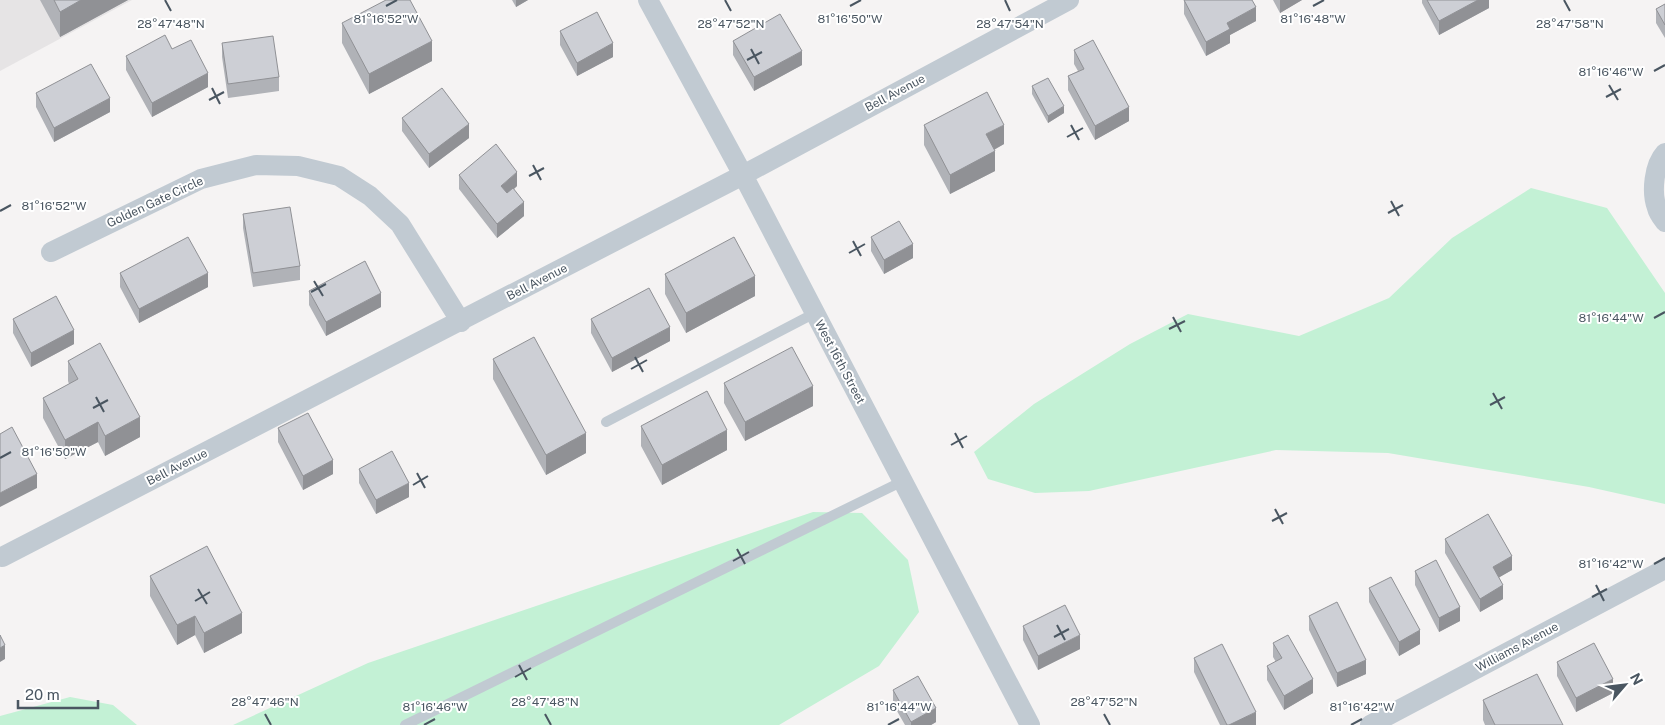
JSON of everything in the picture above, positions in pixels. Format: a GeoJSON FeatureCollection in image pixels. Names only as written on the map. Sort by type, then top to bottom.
{"type":"FeatureCollection","features":[{"type":"Feature","properties":{"kind":"street","name":"West 16th Street"},"geometry":{"type":"LineString","coordinates":[[648,0],[743,175],[1030,725]]}},
{"type":"Feature","properties":{"kind":"street","name":"Bell Avenue"},"geometry":{"type":"LineString","coordinates":[[2,557],[743,175],[1068,0]]}},
{"type":"Feature","properties":{"kind":"street"},"geometry":{"type":"LineString","coordinates":[[1665,153],[1656,169],[1654,189],[1656,208],[1665,222]]}},
{"type":"Feature","properties":{"kind":"street","name":"Golden Gate Circle"},"geometry":{"type":"LineString","coordinates":[[51,252],[201,179],[256,165],[298,166],[339,176],[370,196],[400,224],[461,322]]}},
{"type":"Feature","properties":{"kind":"street","name":"Williams Avenue"},"geometry":{"type":"LineString","coordinates":[[1370,725],[1665,569]]}},
{"type":"Feature","properties":{"kind":"lane"},"geometry":{"type":"LineString","coordinates":[[606,422],[815,313]]}},
{"type":"Feature","properties":{"kind":"lane"},"geometry":{"type":"LineString","coordinates":[[405,725],[903,481]]}},
{"type":"Feature","properties":{"kind":"shaded area"},"geometry":{"type":"Polygon","coordinates":[[[0,0],[132,0],[0,71],[0,0]]]}},
{"type":"Feature","properties":{"kind":"green space"},"geometry":{"type":"Polygon","coordinates":[[[1531,188],[1607,208],[1665,293],[1665,504],[1589,487],[1388,453],[1276,450],[1089,491],[1035,493],[988,479],[974,452],[1034,404],[1130,344],[1188,314],[1299,336],[1389,298],[1452,238],[1531,188]]]}},
{"type":"Feature","properties":{"kind":"green space"},"geometry":{"type":"Polygon","coordinates":[[[813,512],[862,513],[908,560],[919,612],[879,666],[779,725],[233,725],[368,663],[813,512]]]}},
{"type":"Feature","properties":{"kind":"green space"},"geometry":{"type":"Polygon","coordinates":[[[70,697],[113,705],[137,725],[0,725],[0,716],[70,697]]]}},
{"type":"Feature","properties":{"kind":"building"},"geometry":{"type":"Polygon","coordinates":[[[54,0],[81,0],[60,12],[54,0]]]}},
{"type":"Feature","properties":{"kind":"building"},"geometry":{"type":"Polygon","coordinates":[[[386,0],[410,0],[432,41],[369,74],[342,23],[386,0]]]}},
{"type":"Feature","properties":{"kind":"building"},"geometry":{"type":"Polygon","coordinates":[[[1184,0],[1252,0],[1256,7],[1227,23],[1230,29],[1206,42],[1184,0]]]}},
{"type":"Feature","properties":{"kind":"building"},"geometry":{"type":"Polygon","coordinates":[[[1427,0],[1478,0],[1439,21],[1427,0]]]}},
{"type":"Feature","properties":{"kind":"building"},"geometry":{"type":"Polygon","coordinates":[[[1665,4],[1665,25],[1656,9],[1665,4]]]}},
{"type":"Feature","properties":{"kind":"building"},"geometry":{"type":"Polygon","coordinates":[[[597,12],[613,43],[577,63],[560,31],[597,12]]]}},
{"type":"Feature","properties":{"kind":"building"},"geometry":{"type":"Polygon","coordinates":[[[780,14],[802,51],[754,77],[733,41],[780,14]]]}},
{"type":"Feature","properties":{"kind":"building"},"geometry":{"type":"Polygon","coordinates":[[[165,35],[172,49],[191,40],[208,73],[152,103],[126,56],[165,35]]]}},
{"type":"Feature","properties":{"kind":"building"},"geometry":{"type":"Polygon","coordinates":[[[273,36],[279,77],[228,84],[222,43],[273,36]]]}},
{"type":"Feature","properties":{"kind":"building"},"geometry":{"type":"Polygon","coordinates":[[[1093,40],[1129,107],[1095,126],[1068,76],[1084,69],[1074,50],[1093,40]]]}},
{"type":"Feature","properties":{"kind":"building"},"geometry":{"type":"Polygon","coordinates":[[[91,64],[110,98],[54,128],[36,93],[91,64]]]}},
{"type":"Feature","properties":{"kind":"building"},"geometry":{"type":"Polygon","coordinates":[[[1048,78],[1064,106],[1048,116],[1032,86],[1048,78]]]}},
{"type":"Feature","properties":{"kind":"building"},"geometry":{"type":"Polygon","coordinates":[[[442,88],[469,124],[429,154],[402,118],[442,88]]]}},
{"type":"Feature","properties":{"kind":"building"},"geometry":{"type":"Polygon","coordinates":[[[987,92],[1004,125],[986,134],[995,151],[950,175],[924,125],[987,92]]]}},
{"type":"Feature","properties":{"kind":"building"},"geometry":{"type":"Polygon","coordinates":[[[496,144],[517,172],[501,186],[507,193],[513,188],[524,202],[497,224],[459,175],[496,144]]]}},
{"type":"Feature","properties":{"kind":"building"},"geometry":{"type":"Polygon","coordinates":[[[290,207],[300,266],[253,273],[243,214],[290,207]]]}},
{"type":"Feature","properties":{"kind":"building"},"geometry":{"type":"Polygon","coordinates":[[[899,221],[913,244],[884,260],[871,237],[899,221]]]}},
{"type":"Feature","properties":{"kind":"building"},"geometry":{"type":"Polygon","coordinates":[[[188,237],[208,273],[139,309],[120,273],[188,237]]]}},
{"type":"Feature","properties":{"kind":"building"},"geometry":{"type":"Polygon","coordinates":[[[734,237],[755,276],[686,313],[665,274],[734,237]]]}},
{"type":"Feature","properties":{"kind":"building"},"geometry":{"type":"Polygon","coordinates":[[[365,261],[381,293],[326,322],[309,291],[365,261]]]}},
{"type":"Feature","properties":{"kind":"building"},"geometry":{"type":"Polygon","coordinates":[[[649,288],[670,327],[612,358],[591,319],[649,288]]]}},
{"type":"Feature","properties":{"kind":"building"},"geometry":{"type":"Polygon","coordinates":[[[56,296],[74,330],[31,353],[13,319],[56,296]]]}},
{"type":"Feature","properties":{"kind":"building"},"geometry":{"type":"Polygon","coordinates":[[[534,337],[586,433],[546,455],[493,359],[534,337]]]}},
{"type":"Feature","properties":{"kind":"building"},"geometry":{"type":"Polygon","coordinates":[[[100,343],[140,417],[105,436],[98,422],[65,440],[43,398],[78,379],[68,361],[100,343]]]}},
{"type":"Feature","properties":{"kind":"building"},"geometry":{"type":"Polygon","coordinates":[[[792,347],[813,386],[745,422],[724,383],[792,347]]]}},
{"type":"Feature","properties":{"kind":"building"},"geometry":{"type":"Polygon","coordinates":[[[707,391],[727,430],[662,465],[641,426],[707,391]]]}},
{"type":"Feature","properties":{"kind":"building"},"geometry":{"type":"Polygon","coordinates":[[[308,413],[333,460],[303,476],[278,428],[308,413]]]}},
{"type":"Feature","properties":{"kind":"building"},"geometry":{"type":"Polygon","coordinates":[[[12,427],[37,474],[0,493],[0,434],[12,427]]]}},
{"type":"Feature","properties":{"kind":"building"},"geometry":{"type":"Polygon","coordinates":[[[392,451],[409,483],[376,500],[359,469],[392,451]]]}},
{"type":"Feature","properties":{"kind":"building"},"geometry":{"type":"Polygon","coordinates":[[[1488,514],[1512,556],[1493,567],[1503,585],[1480,599],[1445,539],[1488,514]]]}},
{"type":"Feature","properties":{"kind":"building"},"geometry":{"type":"Polygon","coordinates":[[[207,546],[242,613],[204,633],[195,616],[177,625],[150,576],[207,546]]]}},
{"type":"Feature","properties":{"kind":"building"},"geometry":{"type":"Polygon","coordinates":[[[1436,560],[1460,607],[1439,618],[1415,571],[1436,560]]]}},
{"type":"Feature","properties":{"kind":"building"},"geometry":{"type":"Polygon","coordinates":[[[1391,577],[1420,630],[1399,642],[1369,588],[1391,577]]]}},
{"type":"Feature","properties":{"kind":"building"},"geometry":{"type":"Polygon","coordinates":[[[1337,602],[1366,660],[1337,673],[1309,616],[1337,602]]]}},
{"type":"Feature","properties":{"kind":"building"},"geometry":{"type":"Polygon","coordinates":[[[1065,605],[1080,635],[1038,656],[1023,626],[1065,605]]]}},
{"type":"Feature","properties":{"kind":"building"},"geometry":{"type":"Polygon","coordinates":[[[0,635],[5,645],[0,648],[0,635]]]}},
{"type":"Feature","properties":{"kind":"building"},"geometry":{"type":"Polygon","coordinates":[[[1288,635],[1313,679],[1284,696],[1267,666],[1282,658],[1273,643],[1288,635]]]}},
{"type":"Feature","properties":{"kind":"building"},"geometry":{"type":"Polygon","coordinates":[[[1594,643],[1613,679],[1576,698],[1557,662],[1594,643]]]}},
{"type":"Feature","properties":{"kind":"building"},"geometry":{"type":"Polygon","coordinates":[[[1222,644],[1256,712],[1229,725],[1227,725],[1194,658],[1222,644]]]}},
{"type":"Feature","properties":{"kind":"building"},"geometry":{"type":"Polygon","coordinates":[[[1537,674],[1563,725],[1495,725],[1483,700],[1537,674]]]}},
{"type":"Feature","properties":{"kind":"building"},"geometry":{"type":"Polygon","coordinates":[[[918,676],[936,708],[911,722],[893,690],[918,676]]]}}]}
